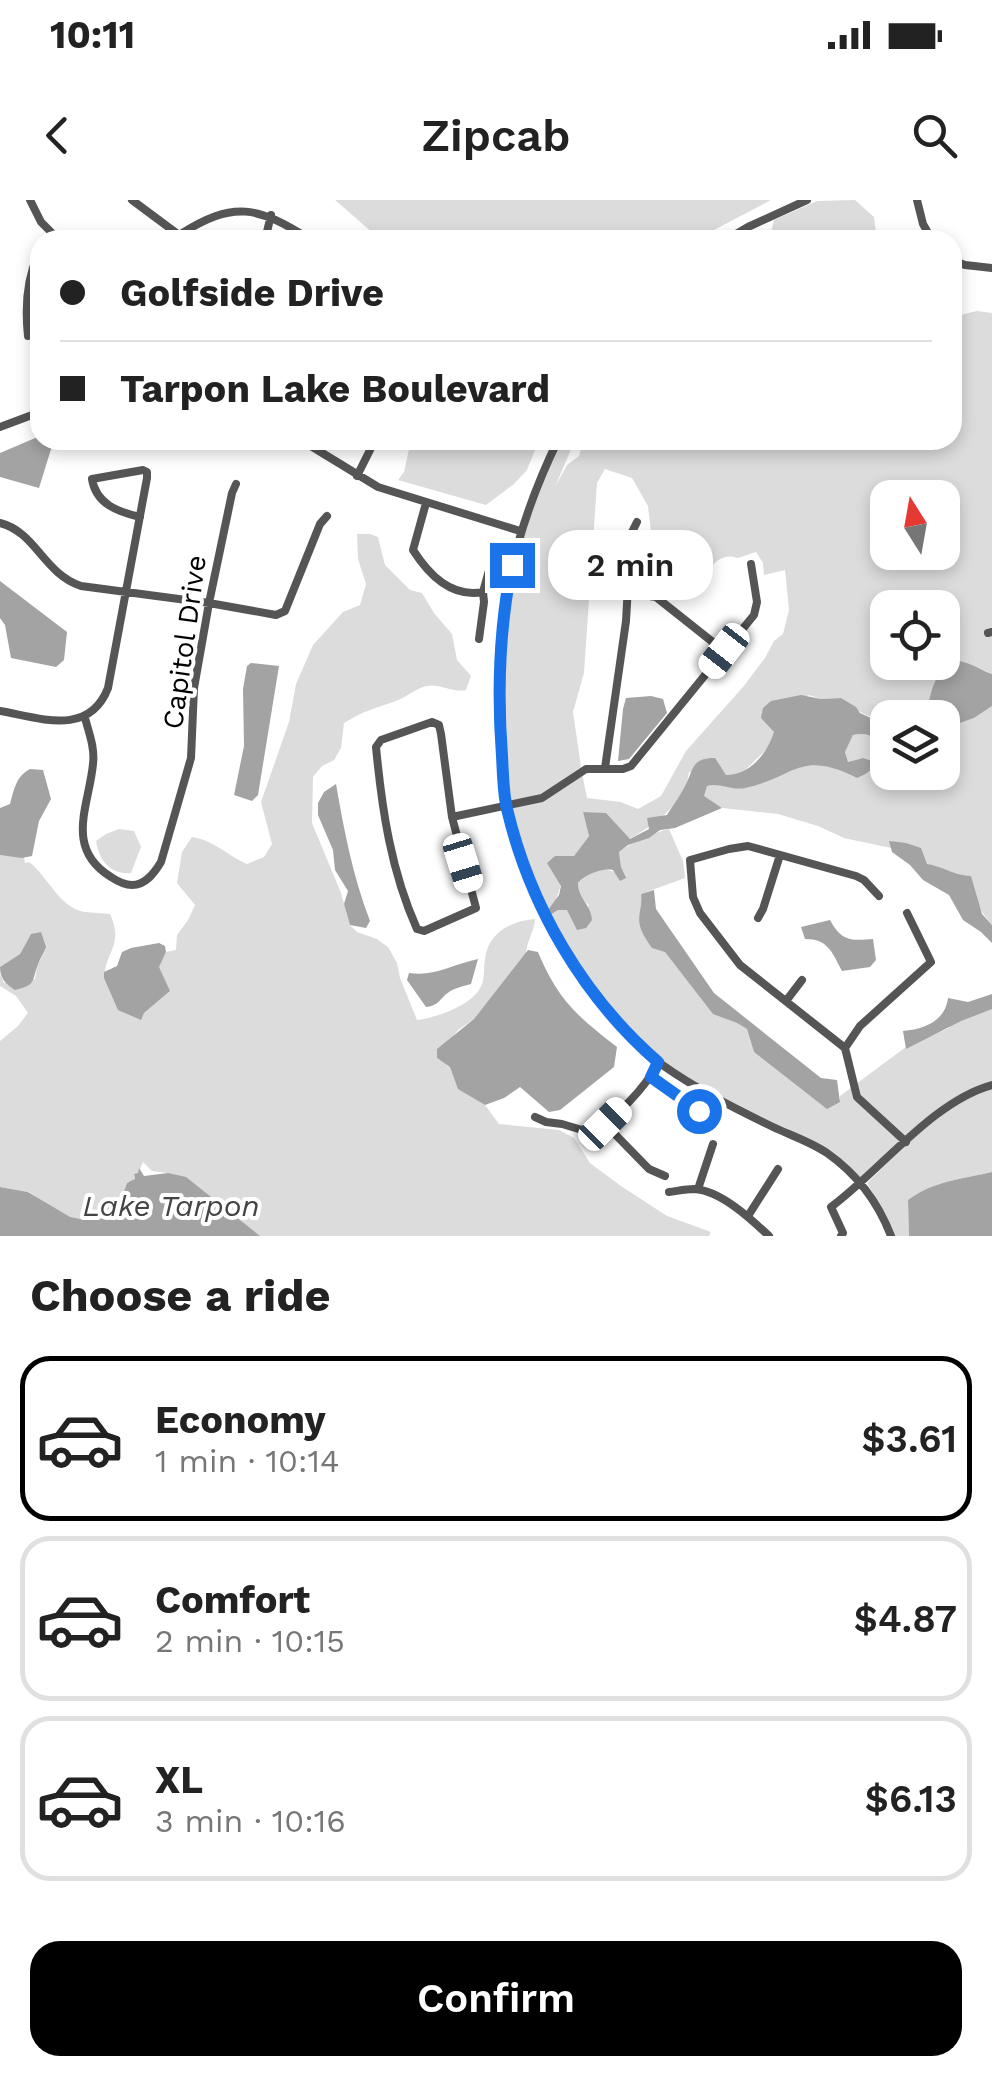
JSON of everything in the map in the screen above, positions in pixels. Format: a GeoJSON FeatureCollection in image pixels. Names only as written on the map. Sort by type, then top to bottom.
{"type":"FeatureCollection","features":[{"type":"Feature","properties":{"kind":"street"},"geometry":{"type":"LineString","coordinates":[[30,200],[47,230]]}},
{"type":"Feature","properties":{"kind":"street"},"geometry":{"type":"LineString","coordinates":[[132,200],[171,230]]}},
{"type":"Feature","properties":{"kind":"street"},"geometry":{"type":"LineString","coordinates":[[743,230],[806,200]]}},
{"type":"Feature","properties":{"kind":"street"},"geometry":{"type":"LineString","coordinates":[[917,200],[926,230]]}},
{"type":"Feature","properties":{"kind":"street"},"geometry":{"type":"LineString","coordinates":[[187,230],[199,218],[228,207],[246,207],[294,230]]}},
{"type":"Feature","properties":{"kind":"street"},"geometry":{"type":"LineString","coordinates":[[268,230],[271,216]]}},
{"type":"Feature","properties":{"kind":"street"},"geometry":{"type":"LineString","coordinates":[[962,264],[992,268]]}},
{"type":"Feature","properties":{"kind":"street"},"geometry":{"type":"LineString","coordinates":[[28,336],[30,283]]}},
{"type":"Feature","properties":{"kind":"street"},"geometry":{"type":"LineString","coordinates":[[0,428],[30,416]]}},
{"type":"Feature","properties":{"kind":"street"},"geometry":{"type":"LineString","coordinates":[[316,450],[356,476],[393,493],[520,532]]}},
{"type":"Feature","properties":{"kind":"street"},"geometry":{"type":"LineString","coordinates":[[356,476],[370,450]]}},
{"type":"Feature","properties":{"kind":"street"},"geometry":{"type":"LineString","coordinates":[[554,450],[520,532],[500,636],[500,723],[506,806],[527,876],[559,942],[633,1040],[658,1062],[713,1098],[826,1153],[862,1184],[891,1236]]}},
{"type":"Feature","properties":{"kind":"street"},"geometry":{"type":"LineString","coordinates":[[0,711],[71,721],[85,718],[101,704],[108,688],[148,478],[147,472],[138,470],[92,479],[97,495],[112,508],[140,517]]}},
{"type":"Feature","properties":{"kind":"street","name":"Capitol Drive"},"geometry":{"type":"LineString","coordinates":[[85,718],[94,760],[82,838],[90,859],[100,870],[125,884],[140,884],[160,862],[191,758],[194,688],[236,484]]}},
{"type":"Feature","properties":{"kind":"street"},"geometry":{"type":"LineString","coordinates":[[426,503],[413,550],[420,562],[454,591],[478,592]]}},
{"type":"Feature","properties":{"kind":"street"},"geometry":{"type":"LineString","coordinates":[[0,524],[16,528],[68,581],[95,589],[281,614],[320,524],[328,516]]}},
{"type":"Feature","properties":{"kind":"street"},"geometry":{"type":"LineString","coordinates":[[605,768],[628,594],[631,534],[637,522]]}},
{"type":"Feature","properties":{"kind":"street"},"geometry":{"type":"LineString","coordinates":[[478,592],[494,552]]}},
{"type":"Feature","properties":{"kind":"street"},"geometry":{"type":"LineString","coordinates":[[452,817],[542,798],[586,768],[627,768],[635,763],[756,610],[751,564]]}},
{"type":"Feature","properties":{"kind":"street"},"geometry":{"type":"LineString","coordinates":[[478,592],[484,602],[479,639]]}},
{"type":"Feature","properties":{"kind":"street"},"geometry":{"type":"LineString","coordinates":[[628,594],[656,597],[724,651]]}},
{"type":"Feature","properties":{"kind":"street"},"geometry":{"type":"LineString","coordinates":[[432,722],[439,725],[452,817],[476,910],[424,931],[417,929],[406,905],[389,845],[376,747],[381,740],[432,722]]}},
{"type":"Feature","properties":{"kind":"street"},"geometry":{"type":"LineString","coordinates":[[879,896],[856,876],[739,846],[690,860],[693,897],[700,914],[740,965],[845,1048],[857,1097],[906,1142]]}},
{"type":"Feature","properties":{"kind":"street"},"geometry":{"type":"LineString","coordinates":[[758,918],[780,855]]}},
{"type":"Feature","properties":{"kind":"street"},"geometry":{"type":"LineString","coordinates":[[845,1048],[860,1026],[932,962],[907,912]]}},
{"type":"Feature","properties":{"kind":"street"},"geometry":{"type":"LineString","coordinates":[[786,1001],[802,980]]}},
{"type":"Feature","properties":{"kind":"street"},"geometry":{"type":"LineString","coordinates":[[534,1117],[592,1133],[651,1077],[658,1062]]}},
{"type":"Feature","properties":{"kind":"street"},"geometry":{"type":"LineString","coordinates":[[651,1077],[699,1111]]}},
{"type":"Feature","properties":{"kind":"street"},"geometry":{"type":"LineString","coordinates":[[841,1236],[844,1233],[831,1207],[954,1102],[992,1085]]}},
{"type":"Feature","properties":{"kind":"street"},"geometry":{"type":"LineString","coordinates":[[605,1124],[649,1169],[666,1176]]}},
{"type":"Feature","properties":{"kind":"street"},"geometry":{"type":"LineString","coordinates":[[698,1189],[713,1144]]}},
{"type":"Feature","properties":{"kind":"street"},"geometry":{"type":"LineString","coordinates":[[748,1216],[778,1170]]}},
{"type":"Feature","properties":{"kind":"street"},"geometry":{"type":"LineString","coordinates":[[669,1192],[698,1189],[725,1200],[769,1236]]}},
{"type":"Feature","properties":{"kind":"shaded area"},"geometry":{"type":"Polygon","coordinates":[[[335,200],[771,200],[714,230],[370,230],[335,200]]]}},
{"type":"Feature","properties":{"kind":"shaded area"},"geometry":{"type":"Polygon","coordinates":[[[855,200],[874,217],[876,230],[772,230],[774,220],[817,201],[855,200]]]}},
{"type":"Feature","properties":{"kind":"shaded area"},"geometry":{"type":"Polygon","coordinates":[[[977,311],[992,313],[992,629],[985,631],[986,636],[992,635],[992,674],[960,662],[960,590],[870,590],[870,680],[936,680],[929,700],[870,700],[870,716],[841,698],[809,695],[767,723],[775,732],[770,746],[740,775],[689,772],[675,803],[629,839],[606,814],[583,812],[589,836],[574,856],[555,856],[561,885],[551,914],[568,910],[577,929],[589,905],[580,896],[578,883],[601,870],[625,878],[619,852],[669,829],[683,861],[685,878],[641,894],[665,952],[713,1013],[747,1029],[754,1052],[840,1102],[840,1096],[852,1087],[902,1142],[862,1179],[827,1150],[714,1095],[658,1059],[635,1038],[562,940],[530,875],[509,808],[544,800],[582,773],[587,798],[621,802],[638,809],[661,796],[686,751],[743,687],[783,634],[789,610],[785,570],[764,575],[756,552],[722,558],[703,576],[682,572],[665,558],[665,548],[651,532],[648,506],[632,478],[605,469],[597,483],[584,673],[573,712],[581,767],[541,795],[508,802],[501,680],[504,614],[522,537],[557,450],[571,450],[555,487],[581,450],[962,450],[962,315],[977,311]]]}},
{"type":"Feature","properties":{"kind":"shaded area"},"geometry":{"type":"Polygon","coordinates":[[[409,450],[535,450],[527,470],[486,505],[398,480],[409,450]]]}},
{"type":"Feature","properties":{"kind":"shaded area"},"geometry":{"type":"Polygon","coordinates":[[[357,534],[378,537],[385,565],[410,590],[422,593],[452,634],[457,660],[471,676],[466,690],[426,686],[344,723],[341,748],[334,760],[313,777],[312,823],[350,925],[388,947],[417,1020],[451,1010],[474,996],[483,982],[487,950],[496,935],[517,922],[535,919],[526,954],[437,1058],[450,1067],[459,1089],[485,1105],[499,1124],[559,1130],[574,1138],[590,1163],[621,1186],[667,1216],[711,1232],[709,1236],[260,1236],[168,1173],[152,1171],[143,1162],[134,1175],[136,1186],[87,1230],[29,1192],[0,1187],[0,1041],[28,1013],[16,996],[0,986],[0,974],[4,983],[35,979],[43,954],[31,934],[20,954],[0,967],[0,855],[24,857],[25,863],[36,868],[61,898],[76,909],[110,914],[115,940],[104,978],[144,1013],[169,992],[158,967],[166,952],[176,950],[177,935],[195,905],[177,883],[182,852],[192,837],[247,864],[264,857],[272,844],[261,802],[289,722],[296,684],[313,645],[343,612],[360,605],[366,584],[358,559],[357,534]]]}},
{"type":"Feature","properties":{"kind":"shaded area"},"geometry":{"type":"Polygon","coordinates":[[[992,706],[992,925],[948,872],[890,842],[891,848],[844,838],[778,814],[722,808],[703,796],[713,783],[757,783],[812,764],[829,766],[857,778],[863,758],[848,762],[845,752],[853,735],[858,734],[870,736],[870,790],[960,790],[960,723],[992,706]]]}},
{"type":"Feature","properties":{"kind":"shaded area"},"geometry":{"type":"Polygon","coordinates":[[[119,829],[134,831],[141,847],[131,873],[111,869],[96,841],[119,829]]]}},
{"type":"Feature","properties":{"kind":"shaded area"},"geometry":{"type":"Polygon","coordinates":[[[986,1006],[992,1009],[992,1082],[957,1098],[906,1138],[859,1096],[856,1084],[906,1047],[986,1006]]]}},
{"type":"Feature","properties":{"kind":"shaded area"},"geometry":{"type":"Polygon","coordinates":[[[992,1088],[992,1172],[927,1189],[908,1200],[909,1236],[893,1236],[867,1183],[940,1116],[992,1088]]]}},
{"type":"Feature","properties":{"kind":"water"},"geometry":{"type":"Polygon","coordinates":[[[30,440],[30,450],[51,450],[39,488],[0,477],[0,453],[30,440]]]}},
{"type":"Feature","properties":{"kind":"water"},"geometry":{"type":"Polygon","coordinates":[[[0,581],[67,632],[64,660],[56,667],[11,658],[0,618],[0,581]]]}},
{"type":"Feature","properties":{"kind":"water"},"geometry":{"type":"Polygon","coordinates":[[[960,661],[992,674],[992,706],[960,723],[960,700],[929,700],[936,680],[960,680],[960,661]]]}},
{"type":"Feature","properties":{"kind":"water"},"geometry":{"type":"Polygon","coordinates":[[[251,663],[279,666],[258,795],[252,801],[234,795],[244,746],[243,689],[251,663]]]}},
{"type":"Feature","properties":{"kind":"water"},"geometry":{"type":"Polygon","coordinates":[[[801,695],[841,698],[856,707],[870,718],[870,736],[853,735],[845,752],[848,762],[870,760],[870,770],[857,778],[823,766],[810,766],[745,788],[707,786],[704,796],[722,808],[628,845],[619,852],[626,878],[620,881],[613,870],[604,870],[578,883],[591,914],[586,928],[577,930],[567,910],[550,915],[548,910],[561,886],[547,863],[555,856],[574,856],[589,836],[583,812],[606,813],[630,839],[649,829],[647,818],[667,815],[698,762],[715,758],[726,775],[743,771],[756,762],[774,732],[761,718],[763,708],[771,701],[801,695]]]}},
{"type":"Feature","properties":{"kind":"water"},"geometry":{"type":"Polygon","coordinates":[[[626,698],[663,699],[667,713],[629,759],[618,761],[626,698]]]}},
{"type":"Feature","properties":{"kind":"water"},"geometry":{"type":"Polygon","coordinates":[[[30,769],[43,770],[51,799],[39,821],[32,856],[0,855],[0,808],[10,804],[19,779],[30,769]]]}},
{"type":"Feature","properties":{"kind":"water"},"geometry":{"type":"Polygon","coordinates":[[[336,784],[354,870],[370,921],[366,928],[350,925],[344,904],[348,891],[335,870],[333,850],[318,815],[318,803],[324,792],[336,784]]]}},
{"type":"Feature","properties":{"kind":"water"},"geometry":{"type":"Polygon","coordinates":[[[889,841],[921,848],[927,864],[971,876],[982,914],[992,925],[992,943],[963,920],[949,895],[923,880],[892,852],[889,841]]]}},
{"type":"Feature","properties":{"kind":"water"},"geometry":{"type":"Polygon","coordinates":[[[654,890],[656,909],[714,993],[821,1078],[837,1080],[840,1102],[827,1109],[754,1052],[747,1029],[713,1014],[665,952],[652,948],[639,918],[641,894],[654,890]]]}},
{"type":"Feature","properties":{"kind":"water"},"geometry":{"type":"Polygon","coordinates":[[[830,920],[847,938],[873,939],[876,960],[870,967],[842,971],[824,944],[805,939],[801,927],[830,920]]]}},
{"type":"Feature","properties":{"kind":"water"},"geometry":{"type":"Polygon","coordinates":[[[41,932],[46,947],[33,981],[15,990],[4,981],[0,967],[20,954],[31,934],[41,932]]]}},
{"type":"Feature","properties":{"kind":"water"},"geometry":{"type":"Polygon","coordinates":[[[159,943],[166,952],[159,967],[170,991],[141,1020],[118,1010],[104,972],[117,966],[122,952],[159,943]]]}},
{"type":"Feature","properties":{"kind":"water"},"geometry":{"type":"Polygon","coordinates":[[[528,950],[538,952],[570,1006],[617,1047],[614,1067],[560,1110],[549,1112],[520,1087],[485,1105],[458,1089],[450,1067],[437,1058],[437,1049],[474,1019],[528,950]]]}},
{"type":"Feature","properties":{"kind":"water"},"geometry":{"type":"Polygon","coordinates":[[[478,959],[471,984],[451,991],[430,1006],[426,1007],[407,980],[409,973],[436,972],[478,959]]]}},
{"type":"Feature","properties":{"kind":"water"},"geometry":{"type":"Polygon","coordinates":[[[992,994],[992,1009],[906,1049],[903,1031],[933,1022],[943,1013],[948,998],[968,1002],[992,994]]]}},
{"type":"Feature","properties":{"kind":"water","name":"Lake Tarpon"},"geometry":{"type":"Polygon","coordinates":[[[139,1168],[144,1176],[168,1173],[186,1177],[260,1236],[0,1236],[0,1187],[28,1192],[70,1217],[85,1220],[122,1198],[127,1183],[135,1179],[139,1168]]]}},
{"type":"Feature","properties":{"kind":"water"},"geometry":{"type":"Polygon","coordinates":[[[992,1172],[992,1236],[909,1236],[908,1200],[938,1185],[992,1172]]]}},
{"type":"Feature","properties":{"kind":"route"},"geometry":{"type":"LineString","coordinates":[[512,565],[500,636],[500,723],[506,806],[527,876],[559,942],[579,971],[633,1040],[658,1062],[651,1077],[699,1111]]}}]}
